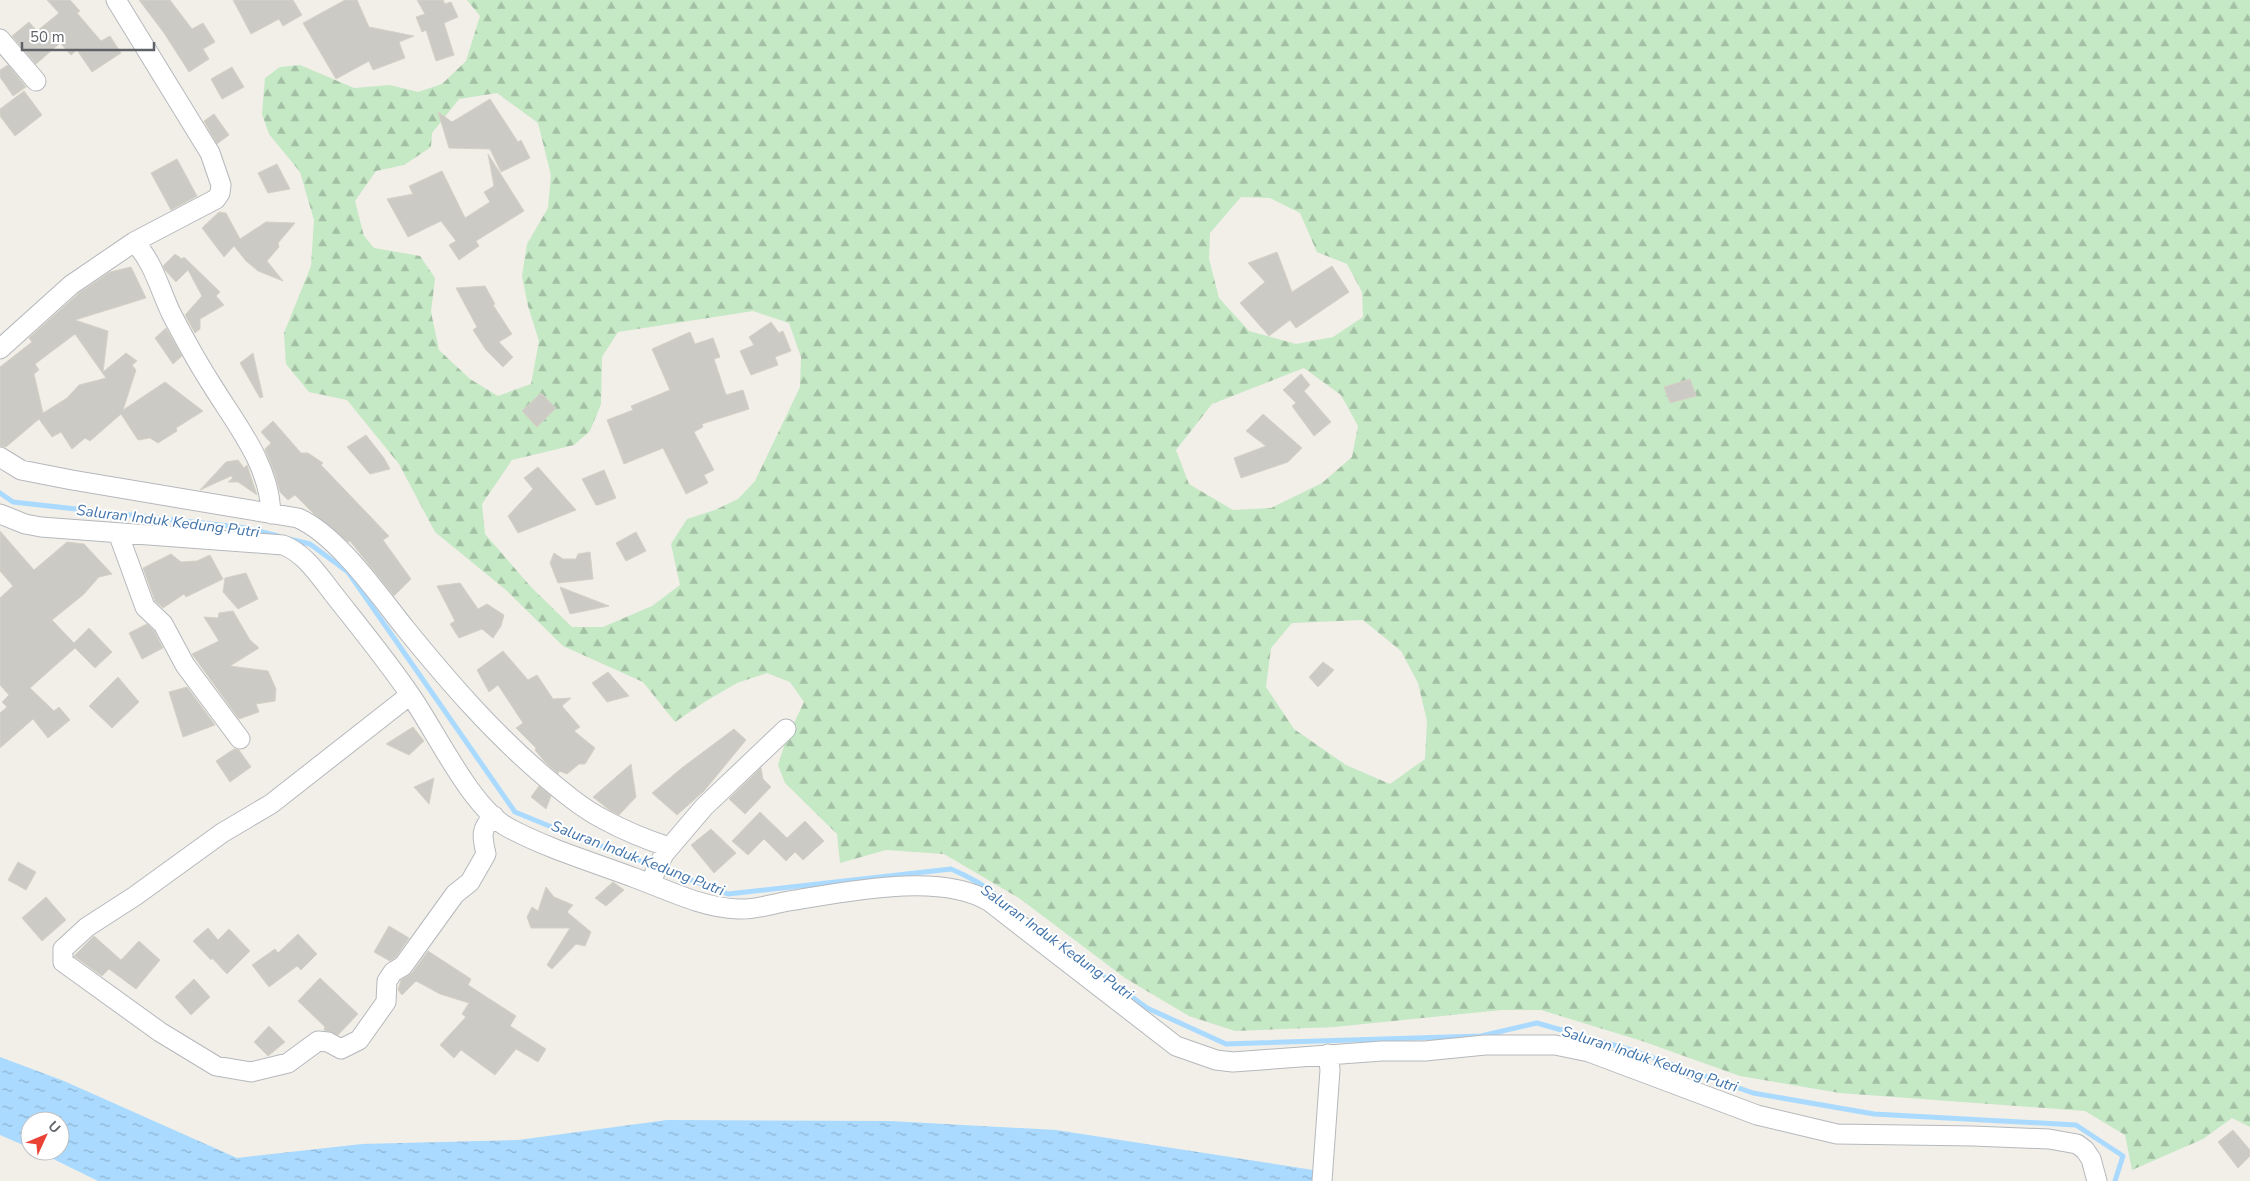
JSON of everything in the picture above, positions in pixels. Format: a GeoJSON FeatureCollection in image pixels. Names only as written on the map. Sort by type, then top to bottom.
{"type":"FeatureCollection","features":[{"type":"Feature","properties":{"kind":"street"},"geometry":{"type":"LineString","coordinates":[[0,349],[71,285],[134,242],[216,199],[220,193],[221,185],[210,153],[116,0]]}},
{"type":"Feature","properties":{"kind":"street"},"geometry":{"type":"LineString","coordinates":[[0,39],[36,81]]}},
{"type":"Feature","properties":{"kind":"street"},"geometry":{"type":"LineString","coordinates":[[134,242],[147,259],[172,315],[210,382],[238,423],[255,456],[265,476],[271,496],[271,514]]}},
{"type":"Feature","properties":{"kind":"street"},"geometry":{"type":"LineString","coordinates":[[0,457],[21,470],[298,518],[311,524],[351,562],[444,677],[519,755],[568,797],[602,819],[667,851]]}},
{"type":"Feature","properties":{"kind":"street"},"geometry":{"type":"LineString","coordinates":[[0,514],[25,524],[41,527],[283,545],[291,548],[299,553],[320,576],[410,695],[468,788],[507,828],[651,880],[717,908],[756,909],[787,901],[874,888],[944,887],[966,890],[978,894],[990,902],[1176,1046],[1216,1060],[1233,1062],[1328,1054],[1425,1051],[1485,1045],[1555,1045],[1589,1052],[1757,1115],[1837,1134],[1973,1136],[2049,1140],[2077,1144],[2086,1150],[2091,1159],[2097,1181]]}},
{"type":"Feature","properties":{"kind":"street"},"geometry":{"type":"LineString","coordinates":[[118,534],[145,607],[163,624],[185,665],[240,740]]}},
{"type":"Feature","properties":{"kind":"street"},"geometry":{"type":"LineString","coordinates":[[410,695],[271,804],[222,833],[135,896],[87,927],[63,949],[63,962],[160,1032],[216,1066],[251,1072],[288,1063],[318,1041],[328,1042],[341,1049],[359,1040],[386,1002],[387,981],[390,976],[403,966],[455,894],[470,882],[486,854],[482,836],[485,824],[494,816]]}},
{"type":"Feature","properties":{"kind":"street"},"geometry":{"type":"LineString","coordinates":[[651,880],[667,851],[704,807],[786,729]]}},
{"type":"Feature","properties":{"kind":"street"},"geometry":{"type":"LineString","coordinates":[[1322,1181],[1329,1085],[1328,1054]]}},
{"type":"Feature","properties":{"kind":"green space"},"geometry":{"type":"Polygon","coordinates":[[[467,0],[2250,0],[2250,1127],[2232,1118],[2203,1139],[2132,1170],[2125,1135],[2085,1111],[1840,1093],[1740,1076],[1642,1041],[1541,1010],[1501,1010],[1334,1027],[1235,1031],[1189,1016],[1125,978],[1019,898],[944,854],[886,850],[840,863],[837,834],[785,783],[778,765],[786,740],[804,702],[790,682],[767,673],[737,683],[675,722],[643,682],[563,646],[506,590],[435,532],[399,464],[347,400],[309,392],[286,364],[284,333],[311,266],[314,220],[300,172],[269,134],[262,114],[265,78],[280,67],[300,65],[354,88],[390,85],[418,92],[442,84],[466,61],[480,16],[467,0]],[[497,93],[459,99],[432,133],[431,147],[404,165],[376,171],[355,201],[364,236],[374,248],[420,256],[435,278],[431,312],[439,350],[470,379],[498,396],[531,384],[539,341],[528,306],[522,276],[527,244],[548,208],[551,175],[538,123],[497,93]],[[1241,197],[1210,233],[1209,259],[1219,298],[1249,331],[1296,344],[1333,337],[1363,317],[1362,292],[1347,264],[1317,252],[1300,213],[1270,198],[1241,197]],[[753,311],[618,332],[602,357],[601,404],[590,431],[574,445],[512,460],[482,504],[485,534],[531,587],[572,627],[603,627],[652,606],[680,585],[671,544],[687,519],[715,510],[738,499],[755,481],[800,387],[801,357],[789,323],[753,311]],[[1304,368],[1212,404],[1176,450],[1189,484],[1233,510],[1271,508],[1322,483],[1352,457],[1358,426],[1341,395],[1304,368]],[[1363,620],[1292,623],[1271,648],[1266,687],[1294,729],[1346,765],[1390,784],[1425,759],[1427,721],[1418,683],[1401,651],[1363,620]]]}},
{"type":"Feature","properties":{"kind":"water"},"geometry":{"type":"Polygon","coordinates":[[[0,1057],[64,1081],[237,1158],[362,1144],[518,1140],[667,1120],[890,1121],[1056,1130],[1313,1170],[1313,1181],[98,1181],[57,1161],[70,1161],[70,1111],[20,1111],[20,1144],[0,1135],[0,1057]]]}},
{"type":"Feature","properties":{"kind":"building"},"geometry":{"type":"Polygon","coordinates":[[[47,0],[70,0],[80,11],[77,13],[101,41],[110,36],[121,53],[92,72],[77,50],[71,55],[60,43],[36,64],[12,36],[29,22],[37,31],[59,13],[47,0]]]}},
{"type":"Feature","properties":{"kind":"building"},"geometry":{"type":"Polygon","coordinates":[[[139,0],[170,0],[192,29],[203,23],[215,42],[203,49],[209,59],[189,72],[164,33],[139,0]]]}},
{"type":"Feature","properties":{"kind":"building"},"geometry":{"type":"Polygon","coordinates":[[[233,0],[293,0],[302,15],[283,26],[279,19],[251,34],[233,0]]]}},
{"type":"Feature","properties":{"kind":"building"},"geometry":{"type":"Polygon","coordinates":[[[345,0],[357,0],[369,27],[414,36],[399,42],[405,58],[373,70],[369,61],[336,79],[303,23],[345,0]]]}},
{"type":"Feature","properties":{"kind":"building"},"geometry":{"type":"Polygon","coordinates":[[[417,0],[443,0],[445,4],[451,2],[458,17],[444,23],[454,55],[436,61],[426,30],[422,32],[416,17],[425,14],[417,0]]]}},
{"type":"Feature","properties":{"kind":"building"},"geometry":{"type":"Polygon","coordinates":[[[8,65],[26,87],[13,96],[0,77],[0,70],[8,65]]]}},
{"type":"Feature","properties":{"kind":"building"},"geometry":{"type":"Polygon","coordinates":[[[232,67],[244,87],[222,99],[211,79],[232,67]]]}},
{"type":"Feature","properties":{"kind":"building"},"geometry":{"type":"Polygon","coordinates":[[[24,91],[42,115],[15,136],[0,116],[0,109],[24,91]]]}},
{"type":"Feature","properties":{"kind":"building"},"geometry":{"type":"Polygon","coordinates":[[[490,99],[518,142],[521,140],[530,158],[501,172],[490,149],[449,148],[438,112],[452,122],[490,99]]]}},
{"type":"Feature","properties":{"kind":"building"},"geometry":{"type":"Polygon","coordinates":[[[214,114],[229,135],[217,144],[204,121],[214,114]]]}},
{"type":"Feature","properties":{"kind":"building"},"geometry":{"type":"Polygon","coordinates":[[[488,154],[524,211],[476,241],[479,246],[459,260],[449,245],[456,241],[441,221],[408,237],[387,199],[413,194],[409,186],[442,171],[465,218],[490,202],[484,192],[494,186],[488,154]]]}},
{"type":"Feature","properties":{"kind":"building"},"geometry":{"type":"Polygon","coordinates":[[[177,159],[197,196],[171,210],[151,173],[177,159]]]}},
{"type":"Feature","properties":{"kind":"building"},"geometry":{"type":"Polygon","coordinates":[[[277,164],[290,189],[268,193],[258,173],[277,164]]]}},
{"type":"Feature","properties":{"kind":"building"},"geometry":{"type":"Polygon","coordinates":[[[219,212],[226,213],[240,239],[266,222],[295,223],[278,243],[279,247],[267,261],[283,281],[258,271],[246,261],[234,246],[224,257],[202,228],[219,212]]]}},
{"type":"Feature","properties":{"kind":"building"},"geometry":{"type":"Polygon","coordinates":[[[1277,252],[1292,292],[1332,266],[1349,292],[1296,328],[1290,320],[1269,336],[1240,303],[1265,282],[1248,263],[1277,252]]]}},
{"type":"Feature","properties":{"kind":"building"},"geometry":{"type":"Polygon","coordinates":[[[175,254],[182,259],[184,257],[220,292],[216,296],[224,305],[200,319],[200,329],[195,333],[185,315],[202,296],[188,270],[176,282],[165,270],[163,266],[175,254]]]}},
{"type":"Feature","properties":{"kind":"building"},"geometry":{"type":"Polygon","coordinates":[[[131,267],[146,298],[75,320],[108,331],[103,372],[126,353],[137,361],[132,365],[136,370],[123,410],[165,382],[203,411],[176,428],[177,431],[158,443],[150,438],[138,440],[121,414],[90,441],[85,438],[72,449],[61,432],[52,437],[39,419],[6,447],[0,446],[0,367],[32,342],[29,338],[79,293],[110,272],[131,267]],[[75,334],[35,364],[39,370],[34,374],[43,413],[67,398],[79,385],[106,378],[75,334]]]}},
{"type":"Feature","properties":{"kind":"building"},"geometry":{"type":"Polygon","coordinates":[[[485,286],[495,304],[493,305],[512,334],[499,342],[513,357],[503,367],[486,350],[473,330],[477,327],[456,288],[485,286]]]}},
{"type":"Feature","properties":{"kind":"building"},"geometry":{"type":"Polygon","coordinates":[[[771,322],[779,333],[783,331],[791,351],[775,357],[778,365],[751,375],[740,351],[754,345],[749,337],[771,322]]]}},
{"type":"Feature","properties":{"kind":"building"},"geometry":{"type":"Polygon","coordinates":[[[166,328],[182,356],[173,364],[155,338],[166,328]]]}},
{"type":"Feature","properties":{"kind":"building"},"geometry":{"type":"Polygon","coordinates":[[[690,332],[695,344],[713,338],[720,357],[714,359],[726,395],[743,390],[749,409],[702,424],[703,427],[694,432],[714,470],[704,475],[708,483],[686,494],[663,448],[624,464],[607,420],[633,410],[631,406],[670,390],[652,349],[690,332]]]}},
{"type":"Feature","properties":{"kind":"building"},"geometry":{"type":"Polygon","coordinates":[[[253,353],[263,397],[260,398],[240,363],[253,353]]]}},
{"type":"Feature","properties":{"kind":"building"},"geometry":{"type":"Polygon","coordinates":[[[1301,374],[1310,385],[1304,391],[1331,422],[1314,436],[1292,406],[1296,403],[1283,390],[1301,374]]]}},
{"type":"Feature","properties":{"kind":"building"},"geometry":{"type":"Polygon","coordinates":[[[1690,379],[1696,396],[1670,403],[1664,387],[1690,379]]]}},
{"type":"Feature","properties":{"kind":"building"},"geometry":{"type":"Polygon","coordinates":[[[541,393],[556,408],[537,427],[522,411],[541,393]]]}},
{"type":"Feature","properties":{"kind":"building"},"geometry":{"type":"Polygon","coordinates":[[[1263,414],[1302,448],[1288,462],[1241,478],[1234,458],[1266,446],[1246,431],[1263,414]]]}},
{"type":"Feature","properties":{"kind":"building"},"geometry":{"type":"Polygon","coordinates":[[[273,421],[301,453],[308,453],[323,463],[321,465],[389,536],[383,540],[411,579],[394,596],[350,541],[348,542],[313,513],[295,495],[288,500],[280,492],[265,449],[271,443],[261,432],[273,421]]]}},
{"type":"Feature","properties":{"kind":"building"},"geometry":{"type":"Polygon","coordinates":[[[366,435],[390,469],[370,474],[347,447],[366,435]]]}},
{"type":"Feature","properties":{"kind":"building"},"geometry":{"type":"Polygon","coordinates":[[[238,460],[244,468],[247,465],[257,495],[238,482],[228,482],[233,478],[231,476],[200,490],[226,462],[238,460]]]}},
{"type":"Feature","properties":{"kind":"building"},"geometry":{"type":"Polygon","coordinates":[[[538,467],[576,510],[518,533],[508,516],[533,489],[524,478],[538,467]]]}},
{"type":"Feature","properties":{"kind":"building"},"geometry":{"type":"Polygon","coordinates":[[[604,470],[616,498],[596,505],[582,479],[604,470]]]}},
{"type":"Feature","properties":{"kind":"building"},"geometry":{"type":"Polygon","coordinates":[[[0,531],[34,570],[67,542],[84,544],[112,574],[99,577],[83,595],[52,620],[74,643],[89,628],[112,652],[95,668],[75,648],[30,688],[54,711],[59,707],[70,720],[48,738],[33,719],[0,748],[0,713],[7,707],[2,702],[9,695],[0,685],[0,598],[13,586],[0,571],[0,531]]]}},
{"type":"Feature","properties":{"kind":"building"},"geometry":{"type":"Polygon","coordinates":[[[636,532],[646,551],[626,561],[616,543],[636,532]]]}},
{"type":"Feature","properties":{"kind":"building"},"geometry":{"type":"Polygon","coordinates":[[[590,552],[593,579],[558,583],[550,563],[554,553],[563,559],[576,559],[578,554],[590,552]]]}},
{"type":"Feature","properties":{"kind":"building"},"geometry":{"type":"Polygon","coordinates":[[[171,554],[181,562],[197,561],[210,555],[223,579],[186,597],[184,594],[163,608],[155,601],[143,568],[171,554]]]}},
{"type":"Feature","properties":{"kind":"building"},"geometry":{"type":"Polygon","coordinates":[[[246,573],[258,599],[238,609],[223,592],[225,578],[246,573]]]}},
{"type":"Feature","properties":{"kind":"building"},"geometry":{"type":"Polygon","coordinates":[[[460,583],[478,609],[487,604],[504,615],[501,626],[493,638],[482,629],[459,638],[450,624],[455,621],[437,586],[460,583]]]}},
{"type":"Feature","properties":{"kind":"building"},"geometry":{"type":"Polygon","coordinates":[[[560,587],[609,606],[570,614],[560,587]]]}},
{"type":"Feature","properties":{"kind":"building"},"geometry":{"type":"Polygon","coordinates":[[[233,611],[250,640],[259,648],[230,666],[268,671],[276,689],[275,701],[256,704],[259,712],[239,719],[192,654],[219,641],[204,617],[218,618],[219,613],[233,611]]]}},
{"type":"Feature","properties":{"kind":"building"},"geometry":{"type":"Polygon","coordinates":[[[147,624],[154,631],[163,648],[142,659],[129,633],[147,624]]]}},
{"type":"Feature","properties":{"kind":"building"},"geometry":{"type":"Polygon","coordinates":[[[503,651],[528,680],[537,675],[553,699],[571,698],[562,706],[580,727],[574,731],[595,748],[585,764],[579,764],[567,774],[559,771],[558,774],[545,762],[535,750],[536,748],[516,728],[523,723],[498,685],[489,692],[477,670],[503,651]]]}},
{"type":"Feature","properties":{"kind":"building"},"geometry":{"type":"Polygon","coordinates":[[[1323,662],[1334,670],[1318,687],[1309,677],[1323,662]]]}},
{"type":"Feature","properties":{"kind":"building"},"geometry":{"type":"Polygon","coordinates":[[[608,672],[629,696],[607,702],[592,683],[608,672]]]}},
{"type":"Feature","properties":{"kind":"building"},"geometry":{"type":"Polygon","coordinates":[[[118,677],[139,702],[112,728],[89,706],[118,677]]]}},
{"type":"Feature","properties":{"kind":"building"},"geometry":{"type":"Polygon","coordinates":[[[187,687],[215,725],[183,737],[169,692],[187,687]]]}},
{"type":"Feature","properties":{"kind":"building"},"geometry":{"type":"Polygon","coordinates":[[[413,727],[424,741],[409,755],[386,744],[413,727]]]}},
{"type":"Feature","properties":{"kind":"building"},"geometry":{"type":"Polygon","coordinates":[[[734,729],[746,740],[704,791],[677,815],[652,793],[683,767],[734,729]]]}},
{"type":"Feature","properties":{"kind":"building"},"geometry":{"type":"Polygon","coordinates":[[[234,749],[239,750],[251,767],[230,782],[216,761],[234,749]]]}},
{"type":"Feature","properties":{"kind":"building"},"geometry":{"type":"Polygon","coordinates":[[[631,764],[636,797],[619,815],[593,797],[631,764]]]}},
{"type":"Feature","properties":{"kind":"building"},"geometry":{"type":"Polygon","coordinates":[[[761,768],[763,779],[771,787],[745,814],[729,799],[761,768]]]}},
{"type":"Feature","properties":{"kind":"building"},"geometry":{"type":"Polygon","coordinates":[[[434,778],[429,804],[414,787],[434,778]]]}},
{"type":"Feature","properties":{"kind":"building"},"geometry":{"type":"Polygon","coordinates":[[[539,786],[551,796],[546,809],[531,797],[539,786]]]}},
{"type":"Feature","properties":{"kind":"building"},"geometry":{"type":"Polygon","coordinates":[[[760,812],[787,838],[805,821],[824,841],[803,860],[795,852],[786,861],[764,839],[748,855],[732,841],[760,812]]]}},
{"type":"Feature","properties":{"kind":"building"},"geometry":{"type":"Polygon","coordinates":[[[711,829],[736,853],[714,873],[691,845],[711,829]]]}},
{"type":"Feature","properties":{"kind":"building"},"geometry":{"type":"Polygon","coordinates":[[[18,862],[36,872],[26,890],[8,880],[18,862]]]}},
{"type":"Feature","properties":{"kind":"building"},"geometry":{"type":"Polygon","coordinates":[[[613,882],[624,890],[606,906],[595,898],[613,882]]]}},
{"type":"Feature","properties":{"kind":"building"},"geometry":{"type":"Polygon","coordinates":[[[546,887],[554,897],[573,905],[567,912],[591,932],[585,946],[576,944],[552,969],[547,965],[570,928],[531,928],[527,917],[532,907],[538,911],[546,887]]]}},
{"type":"Feature","properties":{"kind":"building"},"geometry":{"type":"Polygon","coordinates":[[[46,897],[66,920],[42,941],[22,918],[46,897]]]}},
{"type":"Feature","properties":{"kind":"building"},"geometry":{"type":"Polygon","coordinates":[[[389,926],[409,938],[395,958],[390,961],[374,952],[389,926]]]}},
{"type":"Feature","properties":{"kind":"building"},"geometry":{"type":"Polygon","coordinates":[[[208,928],[218,940],[229,929],[250,951],[227,974],[193,941],[208,928]]]}},
{"type":"Feature","properties":{"kind":"building"},"geometry":{"type":"Polygon","coordinates":[[[298,934],[317,954],[301,970],[297,966],[269,987],[252,965],[275,949],[278,953],[298,934]]]}},
{"type":"Feature","properties":{"kind":"building"},"geometry":{"type":"Polygon","coordinates":[[[94,936],[121,960],[139,941],[160,960],[136,989],[109,969],[102,976],[74,956],[94,936]]]}},
{"type":"Feature","properties":{"kind":"building"},"geometry":{"type":"Polygon","coordinates":[[[428,951],[471,979],[468,985],[516,1016],[510,1026],[546,1049],[538,1062],[516,1049],[495,1075],[461,1050],[454,1058],[440,1045],[466,1017],[462,1014],[469,1003],[440,994],[416,981],[402,995],[398,990],[401,980],[412,973],[428,951]]]}},
{"type":"Feature","properties":{"kind":"building"},"geometry":{"type":"Polygon","coordinates":[[[320,978],[358,1014],[338,1035],[324,1030],[325,1027],[298,1001],[320,978]]]}},
{"type":"Feature","properties":{"kind":"building"},"geometry":{"type":"Polygon","coordinates":[[[194,979],[210,997],[191,1015],[175,997],[194,979]]]}},
{"type":"Feature","properties":{"kind":"building"},"geometry":{"type":"Polygon","coordinates":[[[269,1026],[285,1042],[268,1056],[254,1042],[269,1026]]]}},
{"type":"Feature","properties":{"kind":"building"},"geometry":{"type":"Polygon","coordinates":[[[2233,1130],[2250,1150],[2250,1156],[2238,1168],[2218,1142],[2233,1130]]]}},
{"type":"Feature","properties":{"kind":"waterway","name":"Saluran Induk Kedung Putri"},"geometry":{"type":"LineString","coordinates":[[0,493],[13,502],[247,528],[278,536]]}},
{"type":"Feature","properties":{"kind":"waterway","name":"Saluran Induk Kedung Putri"},"geometry":{"type":"LineString","coordinates":[[289,539],[310,544],[348,572],[515,812],[728,894],[951,869],[977,882],[1000,899]]}},
{"type":"Feature","properties":{"kind":"waterway","name":"Saluran Induk Kedung Putri"},"geometry":{"type":"LineString","coordinates":[[1062,946],[1147,1008],[1226,1044],[1481,1036],[1537,1023],[1631,1050],[1753,1093],[1874,1114],[2076,1125],[2123,1156],[2115,1181]]}}]}
